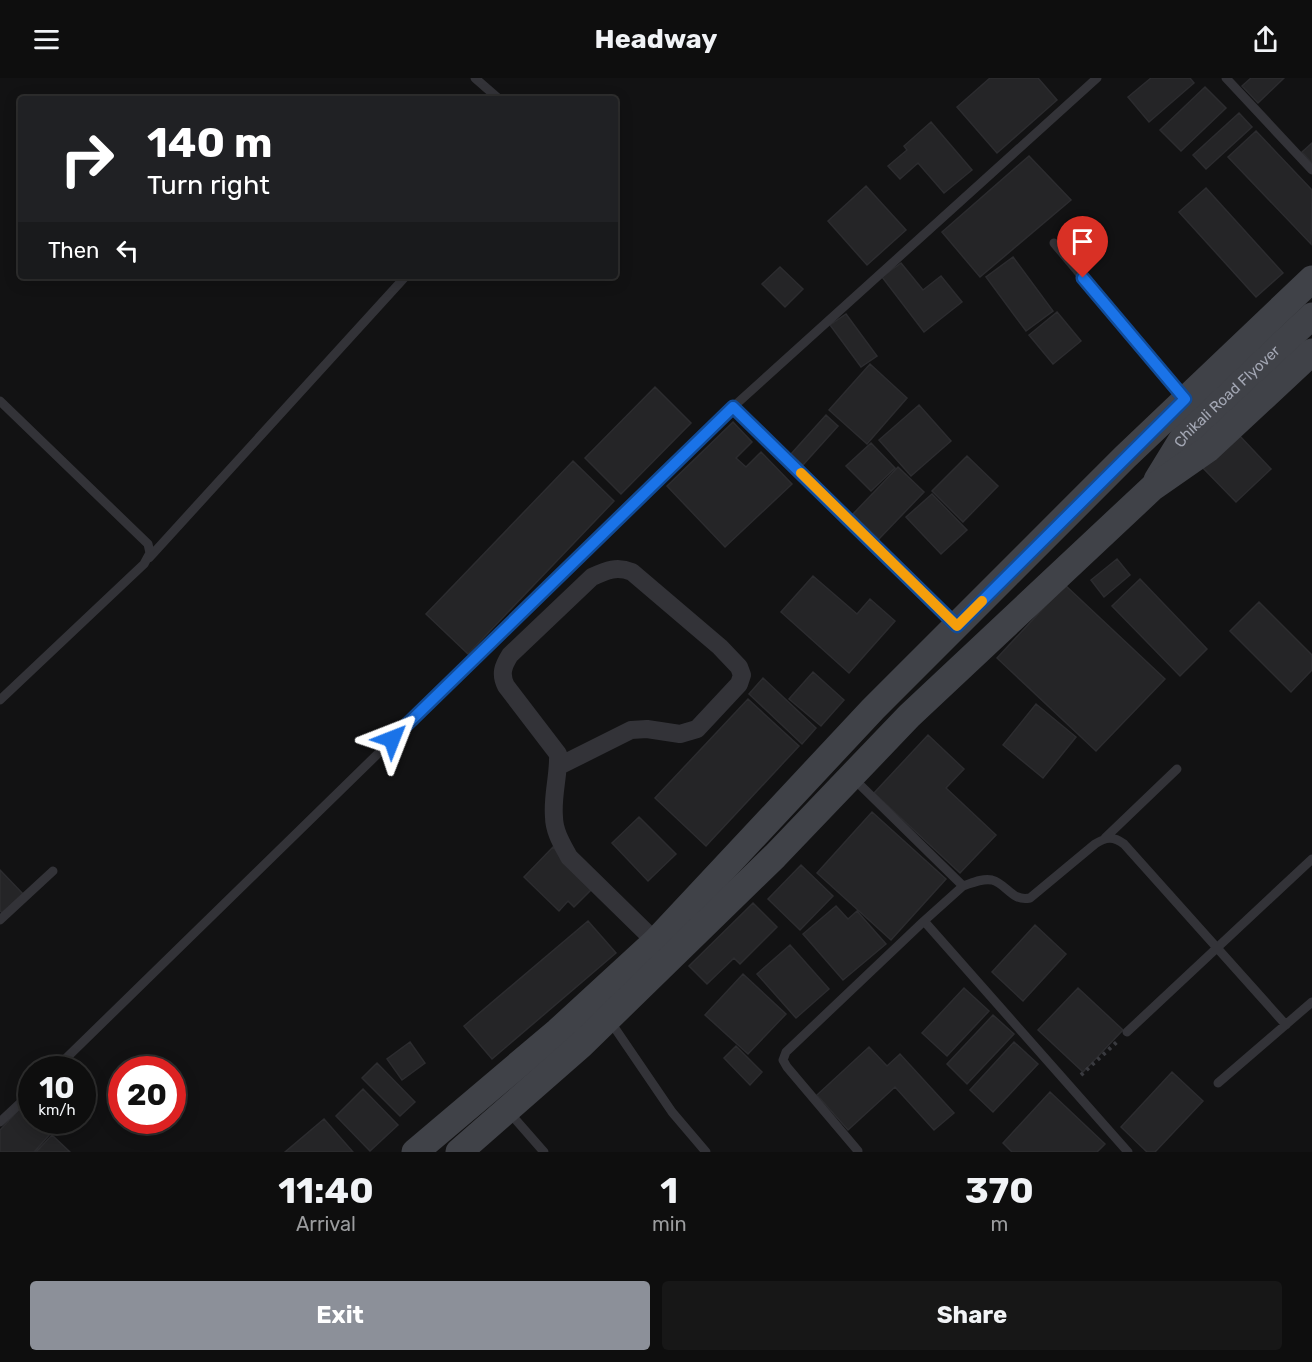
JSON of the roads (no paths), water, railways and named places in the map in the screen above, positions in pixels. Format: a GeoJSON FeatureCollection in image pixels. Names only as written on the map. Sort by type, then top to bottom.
{"type":"FeatureCollection","features":[{"type":"Feature","properties":{"kind":"main road"},"geometry":{"type":"LineString","coordinates":[[459,1152],[608,1019],[830,755],[873,709],[1125,457],[1312,279]]}},
{"type":"Feature","properties":{"kind":"main road","name":"Chikali Road Flyover"},"geometry":{"type":"LineString","coordinates":[[1152,488],[1184,436],[1312,316]]}},
{"type":"Feature","properties":{"kind":"main road"},"geometry":{"type":"LineString","coordinates":[[415,1152],[558,1031],[664,950],[776,856],[909,716],[1152,488],[1208,449],[1311,354]]}},
{"type":"Feature","properties":{"kind":"main road"},"geometry":{"type":"LineString","coordinates":[[1125,457],[1184,436]]}},
{"type":"Feature","properties":{"kind":"main road"},"geometry":{"type":"LineString","coordinates":[[830,755],[851,776]]}},
{"type":"Feature","properties":{"kind":"street"},"geometry":{"type":"LineString","coordinates":[[559,766],[631,730],[646,729],[680,734],[697,729],[739,684],[742,675],[739,667],[720,647],[632,572],[621,568],[608,569],[592,577],[510,655],[504,664],[501,676],[506,686],[558,754],[554,817],[559,838],[569,857],[664,950]]}},
{"type":"Feature","properties":{"kind":"lane"},"geometry":{"type":"LineString","coordinates":[[475,78],[496,96]]}},
{"type":"Feature","properties":{"kind":"lane"},"geometry":{"type":"LineString","coordinates":[[68,1056],[733,407],[1097,78]]}},
{"type":"Feature","properties":{"kind":"lane"},"geometry":{"type":"LineString","coordinates":[[1226,78],[1312,170]]}},
{"type":"Feature","properties":{"kind":"lane"},"geometry":{"type":"LineString","coordinates":[[1054,243],[1185,399]]}},
{"type":"Feature","properties":{"kind":"lane"},"geometry":{"type":"LineString","coordinates":[[0,700],[144,564],[403,279]]}},
{"type":"Feature","properties":{"kind":"lane"},"geometry":{"type":"LineString","coordinates":[[0,400],[148,544],[150,553],[144,564]]}},
{"type":"Feature","properties":{"kind":"lane"},"geometry":{"type":"LineString","coordinates":[[733,407],[957,626]]}},
{"type":"Feature","properties":{"kind":"lane"},"geometry":{"type":"LineString","coordinates":[[858,1151],[787,1067],[783,1060],[786,1052],[963,886],[984,879],[994,880],[1022,900],[1030,898],[1105,838],[1177,769]]}},
{"type":"Feature","properties":{"kind":"lane"},"geometry":{"type":"LineString","coordinates":[[851,776],[963,886]]}},
{"type":"Feature","properties":{"kind":"lane"},"geometry":{"type":"LineString","coordinates":[[1105,838],[1116,838],[1124,844],[1286,1025]]}},
{"type":"Feature","properties":{"kind":"lane"},"geometry":{"type":"LineString","coordinates":[[1127,1032],[1312,859]]}},
{"type":"Feature","properties":{"kind":"lane"},"geometry":{"type":"LineString","coordinates":[[0,920],[52,871]]}},
{"type":"Feature","properties":{"kind":"lane"},"geometry":{"type":"LineString","coordinates":[[924,921],[1128,1152]]}},
{"type":"Feature","properties":{"kind":"lane"},"geometry":{"type":"LineString","coordinates":[[1218,1083],[1312,1002]]}},
{"type":"Feature","properties":{"kind":"lane"},"geometry":{"type":"LineString","coordinates":[[608,1019],[672,1112],[706,1152]]}},
{"type":"Feature","properties":{"kind":"lane"},"geometry":{"type":"LineString","coordinates":[[0,1122],[18,1105]]}},
{"type":"Feature","properties":{"kind":"lane"},"geometry":{"type":"LineString","coordinates":[[507,1110],[544,1152]]}}]}
